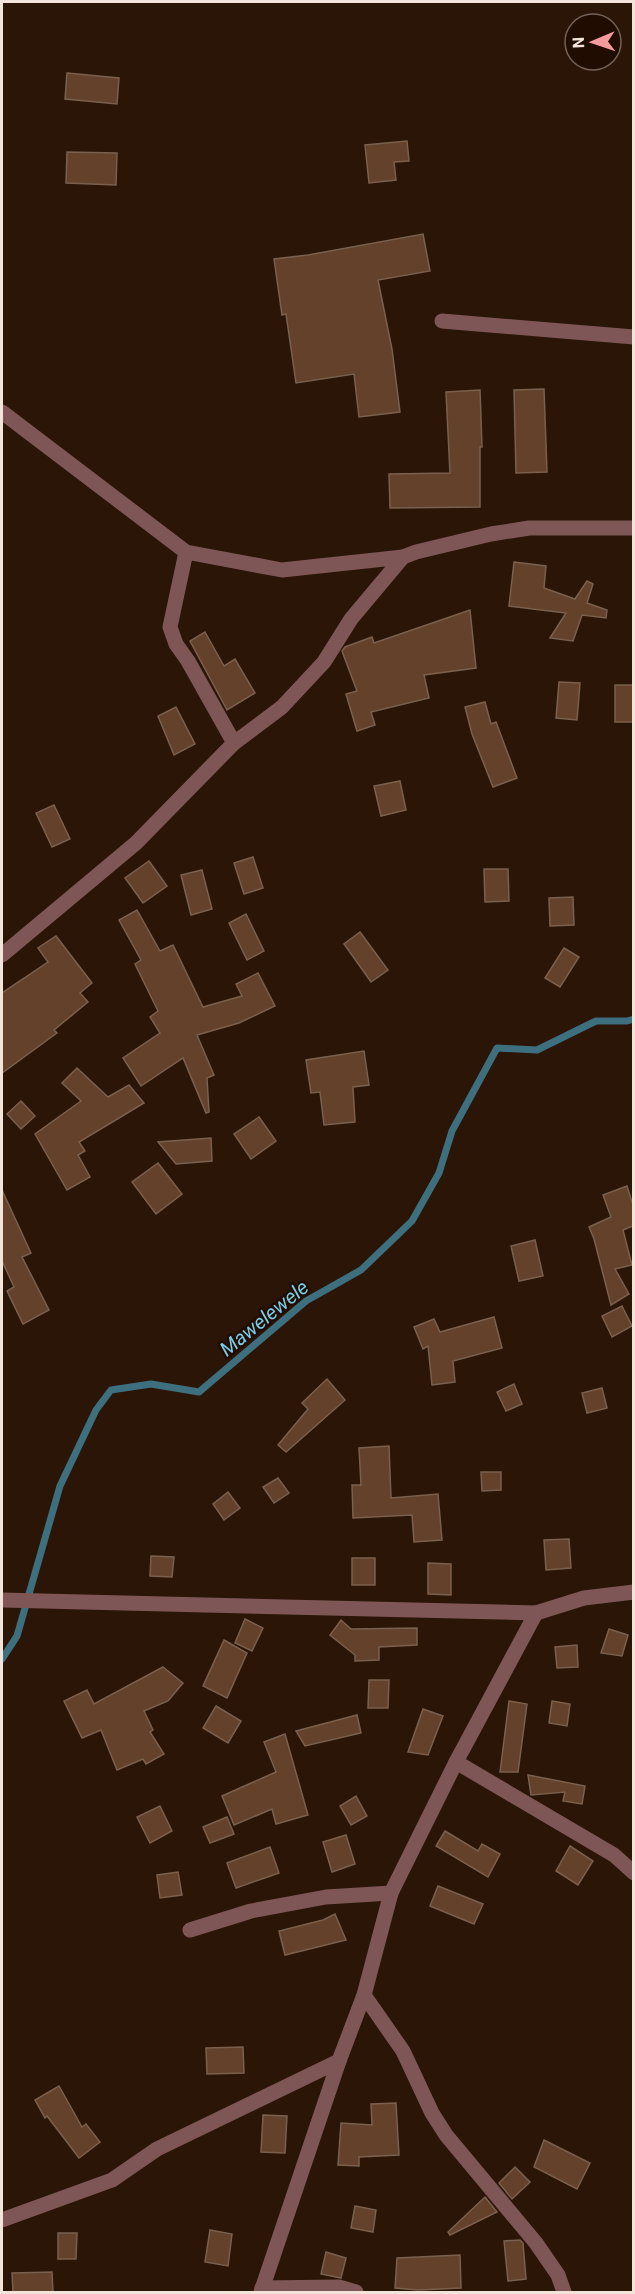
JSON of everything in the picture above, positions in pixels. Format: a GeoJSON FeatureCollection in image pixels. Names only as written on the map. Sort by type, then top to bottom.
{"type":"FeatureCollection","features":[{"type":"Feature","properties":{"kind":"street"},"geometry":{"type":"LineString","coordinates":[[442,321],[633,337]]}},
{"type":"Feature","properties":{"kind":"street"},"geometry":{"type":"LineString","coordinates":[[2,412],[186,552],[282,570],[403,557],[491,534],[529,528],[633,528]]}},
{"type":"Feature","properties":{"kind":"street"},"geometry":{"type":"LineString","coordinates":[[186,552],[171,627],[176,644],[234,743]]}},
{"type":"Feature","properties":{"kind":"street"},"geometry":{"type":"LineString","coordinates":[[2,956],[136,843],[234,743],[282,707],[324,662],[351,619],[403,557]]}},
{"type":"Feature","properties":{"kind":"street"},"geometry":{"type":"LineString","coordinates":[[2,1600],[536,1613],[584,1598],[633,1592]]}},
{"type":"Feature","properties":{"kind":"street"},"geometry":{"type":"LineString","coordinates":[[356,2292],[339,2288],[262,2290],[339,2061],[364,1995],[391,1893],[456,1762],[536,1613]]}},
{"type":"Feature","properties":{"kind":"street"},"geometry":{"type":"LineString","coordinates":[[456,1762],[614,1855],[633,1873]]}},
{"type":"Feature","properties":{"kind":"street"},"geometry":{"type":"LineString","coordinates":[[190,1930],[251,1911],[304,1901],[326,1897],[391,1893]]}},
{"type":"Feature","properties":{"kind":"street"},"geometry":{"type":"LineString","coordinates":[[364,1995],[403,2051],[432,2114],[446,2135],[536,2243],[558,2275],[564,2292]]}},
{"type":"Feature","properties":{"kind":"street"},"geometry":{"type":"LineString","coordinates":[[2,2220],[112,2180],[157,2149],[339,2061]]}},
{"type":"Feature","properties":{"kind":"building"},"geometry":{"type":"Polygon","coordinates":[[[67,73],[119,78],[117,104],[65,99],[67,73]]]}},
{"type":"Feature","properties":{"kind":"building"},"geometry":{"type":"Polygon","coordinates":[[[407,141],[409,161],[394,162],[396,180],[369,183],[365,145],[407,141]]]}},
{"type":"Feature","properties":{"kind":"building"},"geometry":{"type":"Polygon","coordinates":[[[67,152],[117,153],[116,185],[66,183],[67,152]]]}},
{"type":"Feature","properties":{"kind":"building"},"geometry":{"type":"Polygon","coordinates":[[[423,234],[430,271],[378,280],[392,349],[400,412],[359,417],[354,374],[296,383],[286,314],[282,315],[274,259],[423,234]]]}},
{"type":"Feature","properties":{"kind":"building"},"geometry":{"type":"Polygon","coordinates":[[[544,389],[547,472],[516,473],[514,390],[544,389]]]}},
{"type":"Feature","properties":{"kind":"building"},"geometry":{"type":"Polygon","coordinates":[[[480,390],[482,447],[480,447],[480,507],[390,508],[389,474],[450,473],[446,392],[480,390]]]}},
{"type":"Feature","properties":{"kind":"building"},"geometry":{"type":"Polygon","coordinates":[[[514,562],[546,566],[544,588],[575,599],[587,581],[593,584],[587,603],[607,610],[606,618],[582,615],[573,641],[550,638],[566,613],[509,606],[514,562]]]}},
{"type":"Feature","properties":{"kind":"building"},"geometry":{"type":"Polygon","coordinates":[[[470,610],[476,668],[424,675],[429,698],[371,712],[375,725],[357,731],[346,694],[357,691],[342,651],[345,647],[372,637],[374,643],[470,610]]]}},
{"type":"Feature","properties":{"kind":"building"},"geometry":{"type":"Polygon","coordinates":[[[205,632],[224,666],[235,659],[255,693],[227,710],[190,641],[205,632]]]}},
{"type":"Feature","properties":{"kind":"building"},"geometry":{"type":"Polygon","coordinates":[[[559,682],[580,683],[577,720],[556,718],[559,682]]]}},
{"type":"Feature","properties":{"kind":"building"},"geometry":{"type":"Polygon","coordinates":[[[615,685],[633,685],[633,722],[615,722],[615,685]]]}},
{"type":"Feature","properties":{"kind":"building"},"geometry":{"type":"Polygon","coordinates":[[[485,702],[491,724],[496,722],[517,778],[493,787],[472,734],[465,707],[485,702]]]}},
{"type":"Feature","properties":{"kind":"building"},"geometry":{"type":"Polygon","coordinates":[[[176,707],[195,744],[174,755],[158,716],[176,707]]]}},
{"type":"Feature","properties":{"kind":"building"},"geometry":{"type":"Polygon","coordinates":[[[400,781],[406,810],[381,816],[374,786],[400,781]]]}},
{"type":"Feature","properties":{"kind":"building"},"geometry":{"type":"Polygon","coordinates":[[[54,805],[70,839],[52,847],[36,813],[54,805]]]}},
{"type":"Feature","properties":{"kind":"building"},"geometry":{"type":"Polygon","coordinates":[[[253,857],[263,888],[244,894],[234,863],[253,857]]]}},
{"type":"Feature","properties":{"kind":"building"},"geometry":{"type":"Polygon","coordinates":[[[149,861],[167,886],[143,903],[125,878],[149,861]]]}},
{"type":"Feature","properties":{"kind":"building"},"geometry":{"type":"Polygon","coordinates":[[[484,869],[508,869],[509,901],[485,902],[484,869]]]}},
{"type":"Feature","properties":{"kind":"building"},"geometry":{"type":"Polygon","coordinates":[[[202,870],[212,909],[191,915],[181,875],[202,870]]]}},
{"type":"Feature","properties":{"kind":"building"},"geometry":{"type":"Polygon","coordinates":[[[573,897],[574,925],[550,926],[549,898],[573,897]]]}},
{"type":"Feature","properties":{"kind":"building"},"geometry":{"type":"Polygon","coordinates":[[[137,910],[160,951],[173,945],[203,1007],[242,996],[236,984],[258,973],[275,1006],[239,1023],[197,1035],[214,1075],[207,1078],[209,1112],[206,1113],[183,1058],[141,1086],[123,1058],[160,1033],[150,1017],[158,1011],[135,964],[141,960],[119,920],[137,910]]]}},
{"type":"Feature","properties":{"kind":"building"},"geometry":{"type":"Polygon","coordinates":[[[246,914],[264,951],[247,960],[229,923],[246,914]]]}},
{"type":"Feature","properties":{"kind":"building"},"geometry":{"type":"Polygon","coordinates":[[[360,932],[388,970],[371,982],[344,944],[360,932]]]}},
{"type":"Feature","properties":{"kind":"building"},"geometry":{"type":"Polygon","coordinates":[[[56,936],[92,983],[80,993],[88,1002],[54,1030],[57,1033],[2,1073],[2,993],[48,962],[38,948],[56,936]]]}},
{"type":"Feature","properties":{"kind":"building"},"geometry":{"type":"Polygon","coordinates":[[[564,948],[579,957],[560,987],[545,978],[564,948]]]}},
{"type":"Feature","properties":{"kind":"building"},"geometry":{"type":"Polygon","coordinates":[[[364,1051],[369,1085],[353,1087],[355,1122],[324,1125],[320,1092],[311,1093],[306,1060],[364,1051]]]}},
{"type":"Feature","properties":{"kind":"building"},"geometry":{"type":"Polygon","coordinates":[[[77,1068],[108,1097],[129,1085],[144,1103],[79,1142],[85,1151],[78,1155],[90,1177],[67,1190],[35,1134],[81,1101],[62,1083],[77,1068]]]}},
{"type":"Feature","properties":{"kind":"building"},"geometry":{"type":"Polygon","coordinates":[[[21,1101],[35,1116],[21,1129],[7,1114],[21,1101]]]}},
{"type":"Feature","properties":{"kind":"building"},"geometry":{"type":"Polygon","coordinates":[[[259,1117],[276,1141],[251,1159],[234,1134],[259,1117]]]}},
{"type":"Feature","properties":{"kind":"building"},"geometry":{"type":"Polygon","coordinates":[[[211,1138],[212,1161],[176,1164],[158,1142],[211,1138]]]}},
{"type":"Feature","properties":{"kind":"building"},"geometry":{"type":"Polygon","coordinates":[[[158,1163],[182,1194],[156,1214],[132,1182],[158,1163]]]}},
{"type":"Feature","properties":{"kind":"building"},"geometry":{"type":"Polygon","coordinates":[[[627,1186],[633,1205],[633,1226],[623,1230],[632,1265],[615,1269],[629,1294],[611,1305],[589,1227],[611,1217],[603,1195],[627,1186]]]}},
{"type":"Feature","properties":{"kind":"building"},"geometry":{"type":"Polygon","coordinates":[[[2,1190],[31,1253],[22,1257],[49,1310],[23,1324],[7,1291],[14,1287],[2,1261],[2,1190]]]}},
{"type":"Feature","properties":{"kind":"building"},"geometry":{"type":"Polygon","coordinates":[[[535,1240],[543,1276],[519,1281],[511,1246],[535,1240]]]}},
{"type":"Feature","properties":{"kind":"building"},"geometry":{"type":"Polygon","coordinates":[[[622,1306],[632,1326],[612,1337],[602,1316],[622,1306]]]}},
{"type":"Feature","properties":{"kind":"building"},"geometry":{"type":"Polygon","coordinates":[[[494,1317],[502,1348],[453,1361],[455,1382],[432,1385],[428,1346],[423,1349],[414,1327],[434,1319],[440,1332],[494,1317]]]}},
{"type":"Feature","properties":{"kind":"building"},"geometry":{"type":"Polygon","coordinates":[[[327,1379],[345,1400],[286,1452],[278,1445],[308,1409],[302,1403],[327,1379]]]}},
{"type":"Feature","properties":{"kind":"building"},"geometry":{"type":"Polygon","coordinates":[[[514,1384],[522,1404],[506,1411],[497,1392],[514,1384]]]}},
{"type":"Feature","properties":{"kind":"building"},"geometry":{"type":"Polygon","coordinates":[[[602,1388],[607,1408],[587,1413],[582,1393],[602,1388]]]}},
{"type":"Feature","properties":{"kind":"building"},"geometry":{"type":"Polygon","coordinates":[[[389,1446],[391,1498],[438,1494],[442,1540],[414,1542],[412,1515],[353,1518],[352,1485],[361,1485],[359,1448],[389,1446]]]}},
{"type":"Feature","properties":{"kind":"building"},"geometry":{"type":"Polygon","coordinates":[[[481,1472],[501,1472],[501,1490],[482,1491],[481,1472]]]}},
{"type":"Feature","properties":{"kind":"building"},"geometry":{"type":"Polygon","coordinates":[[[278,1478],[289,1493],[274,1503],[263,1487],[278,1478]]]}},
{"type":"Feature","properties":{"kind":"building"},"geometry":{"type":"Polygon","coordinates":[[[228,1492],[240,1508],[224,1520],[213,1504],[228,1492]]]}},
{"type":"Feature","properties":{"kind":"building"},"geometry":{"type":"Polygon","coordinates":[[[569,1539],[571,1568],[546,1570],[544,1540],[569,1539]]]}},
{"type":"Feature","properties":{"kind":"building"},"geometry":{"type":"Polygon","coordinates":[[[151,1556],[174,1557],[172,1577],[150,1576],[151,1556]]]}},
{"type":"Feature","properties":{"kind":"building"},"geometry":{"type":"Polygon","coordinates":[[[352,1558],[375,1558],[375,1585],[352,1585],[352,1558]]]}},
{"type":"Feature","properties":{"kind":"building"},"geometry":{"type":"Polygon","coordinates":[[[428,1563],[451,1564],[451,1595],[428,1594],[428,1563]]]}},
{"type":"Feature","properties":{"kind":"building"},"geometry":{"type":"Polygon","coordinates":[[[245,1619],[263,1628],[252,1651],[235,1643],[245,1619]]]}},
{"type":"Feature","properties":{"kind":"building"},"geometry":{"type":"Polygon","coordinates":[[[341,1620],[351,1629],[417,1628],[417,1645],[379,1647],[379,1660],[355,1661],[355,1655],[330,1635],[341,1620]]]}},
{"type":"Feature","properties":{"kind":"building"},"geometry":{"type":"Polygon","coordinates":[[[609,1629],[628,1635],[622,1656],[601,1653],[609,1629]]]}},
{"type":"Feature","properties":{"kind":"building"},"geometry":{"type":"Polygon","coordinates":[[[224,1640],[247,1653],[227,1698],[203,1686],[224,1640]]]}},
{"type":"Feature","properties":{"kind":"building"},"geometry":{"type":"Polygon","coordinates":[[[577,1645],[578,1667],[557,1668],[555,1647],[577,1645]]]}},
{"type":"Feature","properties":{"kind":"building"},"geometry":{"type":"Polygon","coordinates":[[[163,1667],[183,1683],[168,1701],[144,1711],[153,1730],[150,1732],[164,1754],[146,1764],[143,1759],[117,1770],[101,1730],[82,1738],[64,1701],[87,1690],[94,1704],[163,1667]]]}},
{"type":"Feature","properties":{"kind":"building"},"geometry":{"type":"Polygon","coordinates":[[[369,1680],[389,1680],[388,1708],[368,1708],[369,1680]]]}},
{"type":"Feature","properties":{"kind":"building"},"geometry":{"type":"Polygon","coordinates":[[[509,1701],[527,1704],[518,1772],[500,1772],[509,1701]]]}},
{"type":"Feature","properties":{"kind":"building"},"geometry":{"type":"Polygon","coordinates":[[[552,1701],[570,1704],[567,1726],[549,1723],[552,1701]]]}},
{"type":"Feature","properties":{"kind":"building"},"geometry":{"type":"Polygon","coordinates":[[[216,1706],[241,1721],[228,1743],[203,1728],[216,1706]]]}},
{"type":"Feature","properties":{"kind":"building"},"geometry":{"type":"Polygon","coordinates":[[[423,1709],[443,1716],[428,1755],[408,1752],[423,1709]]]}},
{"type":"Feature","properties":{"kind":"building"},"geometry":{"type":"Polygon","coordinates":[[[357,1715],[361,1733],[305,1746],[296,1731],[357,1715]]]}},
{"type":"Feature","properties":{"kind":"building"},"geometry":{"type":"Polygon","coordinates":[[[285,1734],[308,1815],[276,1824],[272,1809],[234,1825],[222,1796],[276,1772],[264,1742],[285,1734]]]}},
{"type":"Feature","properties":{"kind":"building"},"geometry":{"type":"Polygon","coordinates":[[[528,1775],[585,1786],[582,1804],[563,1801],[565,1792],[531,1795],[528,1775]]]}},
{"type":"Feature","properties":{"kind":"building"},"geometry":{"type":"Polygon","coordinates":[[[356,1796],[367,1816],[351,1825],[340,1806],[356,1796]]]}},
{"type":"Feature","properties":{"kind":"building"},"geometry":{"type":"Polygon","coordinates":[[[160,1806],[172,1831],[150,1843],[137,1817],[160,1806]]]}},
{"type":"Feature","properties":{"kind":"building"},"geometry":{"type":"Polygon","coordinates":[[[227,1817],[234,1834],[210,1843],[203,1827],[227,1817]]]}},
{"type":"Feature","properties":{"kind":"building"},"geometry":{"type":"Polygon","coordinates":[[[445,1831],[478,1851],[482,1844],[500,1854],[488,1877],[436,1846],[445,1831]]]}},
{"type":"Feature","properties":{"kind":"building"},"geometry":{"type":"Polygon","coordinates":[[[346,1835],[355,1864],[332,1872],[323,1842],[346,1835]]]}},
{"type":"Feature","properties":{"kind":"building"},"geometry":{"type":"Polygon","coordinates":[[[570,1846],[593,1861],[578,1885],[556,1871],[570,1846]]]}},
{"type":"Feature","properties":{"kind":"building"},"geometry":{"type":"Polygon","coordinates":[[[270,1847],[279,1873],[236,1888],[227,1863],[270,1847]]]}},
{"type":"Feature","properties":{"kind":"building"},"geometry":{"type":"Polygon","coordinates":[[[178,1872],[182,1895],[160,1898],[157,1875],[178,1872]]]}},
{"type":"Feature","properties":{"kind":"building"},"geometry":{"type":"Polygon","coordinates":[[[438,1886],[483,1904],[474,1924],[430,1906],[438,1886]]]}},
{"type":"Feature","properties":{"kind":"building"},"geometry":{"type":"Polygon","coordinates":[[[335,1914],[346,1940],[285,1955],[279,1931],[323,1920],[335,1914]]]}},
{"type":"Feature","properties":{"kind":"building"},"geometry":{"type":"Polygon","coordinates":[[[243,2047],[244,2073],[207,2074],[206,2048],[243,2047]]]}},
{"type":"Feature","properties":{"kind":"building"},"geometry":{"type":"Polygon","coordinates":[[[59,2086],[82,2127],[86,2124],[100,2142],[79,2158],[47,2116],[45,2118],[35,2100],[59,2086]]]}},
{"type":"Feature","properties":{"kind":"building"},"geometry":{"type":"Polygon","coordinates":[[[396,2103],[399,2155],[359,2157],[359,2166],[338,2165],[341,2123],[372,2125],[371,2104],[396,2103]]]}},
{"type":"Feature","properties":{"kind":"building"},"geometry":{"type":"Polygon","coordinates":[[[263,2115],[287,2116],[285,2153],[261,2152],[263,2115]]]}},
{"type":"Feature","properties":{"kind":"building"},"geometry":{"type":"Polygon","coordinates":[[[544,2140],[590,2163],[577,2189],[534,2167],[544,2140]]]}},
{"type":"Feature","properties":{"kind":"building"},"geometry":{"type":"Polygon","coordinates":[[[515,2167],[530,2182],[512,2199],[499,2183],[515,2167]]]}},
{"type":"Feature","properties":{"kind":"building"},"geometry":{"type":"Polygon","coordinates":[[[485,2197],[497,2212],[450,2235],[448,2232],[485,2197]]]}},
{"type":"Feature","properties":{"kind":"building"},"geometry":{"type":"Polygon","coordinates":[[[355,2206],[376,2210],[373,2232],[351,2228],[355,2206]]]}},
{"type":"Feature","properties":{"kind":"building"},"geometry":{"type":"Polygon","coordinates":[[[210,2230],[232,2234],[228,2266],[205,2262],[210,2230]]]}},
{"type":"Feature","properties":{"kind":"building"},"geometry":{"type":"Polygon","coordinates":[[[58,2233],[77,2233],[76,2259],[58,2259],[58,2233]]]}},
{"type":"Feature","properties":{"kind":"building"},"geometry":{"type":"Polygon","coordinates":[[[520,2240],[523,2243],[526,2279],[508,2281],[504,2241],[520,2240]]]}},
{"type":"Feature","properties":{"kind":"building"},"geometry":{"type":"Polygon","coordinates":[[[326,2252],[346,2258],[341,2278],[321,2274],[326,2252]]]}},
{"type":"Feature","properties":{"kind":"building"},"geometry":{"type":"Polygon","coordinates":[[[460,2255],[461,2288],[418,2290],[395,2288],[397,2258],[460,2255]]]}},
{"type":"Feature","properties":{"kind":"building"},"geometry":{"type":"Polygon","coordinates":[[[52,2272],[53,2292],[13,2292],[12,2273],[52,2272]]]}},
{"type":"Feature","properties":{"kind":"waterway","name":"Mawelewele"},"geometry":{"type":"LineString","coordinates":[[2,1659],[17,1636],[60,1486],[96,1410],[111,1390],[151,1384],[199,1392],[306,1301],[361,1270],[412,1221],[439,1173],[452,1131],[497,1048],[537,1050],[596,1021],[634,1019]]}}]}
